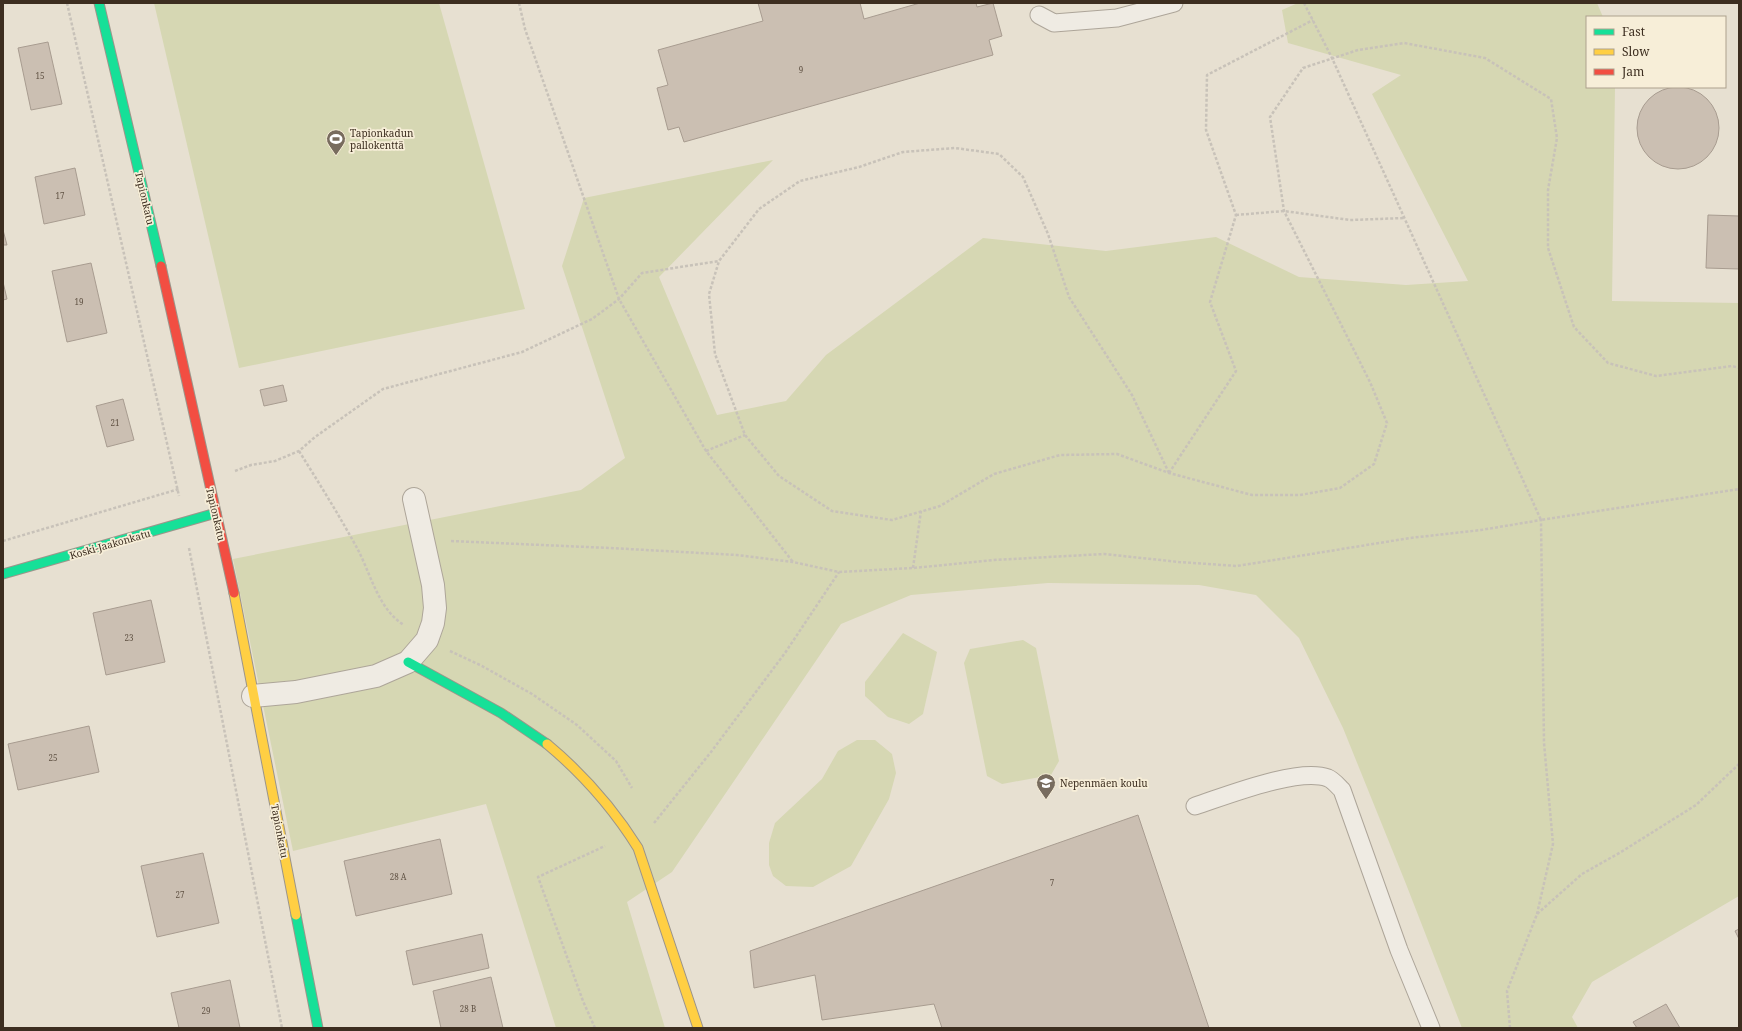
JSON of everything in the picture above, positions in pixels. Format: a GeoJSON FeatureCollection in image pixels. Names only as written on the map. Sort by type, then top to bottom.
{"type":"FeatureCollection","features":[{"type":"Feature","properties":{"kind":"street","name":"Tapionkatu"},"geometry":{"type":"LineString","coordinates":[[98,3],[159,256],[235,596],[318,1028]]}},
{"type":"Feature","properties":{"kind":"street"},"geometry":{"type":"LineString","coordinates":[[254,696],[296,692],[376,676],[408,662],[427,640],[433,623],[435,608],[433,585],[414,499]]}},
{"type":"Feature","properties":{"kind":"street","name":"Koski-Jaakonkatu"},"geometry":{"type":"LineString","coordinates":[[3,574],[216,513]]}},
{"type":"Feature","properties":{"kind":"street"},"geometry":{"type":"LineString","coordinates":[[408,662],[430,676],[501,712],[536,735],[566,760],[598,791],[623,823],[638,848],[698,1028]]}},
{"type":"Feature","properties":{"kind":"lane"},"geometry":{"type":"LineString","coordinates":[[1039,15],[1054,23],[1117,18],[1174,3]]}},
{"type":"Feature","properties":{"kind":"lane"},"geometry":{"type":"LineString","coordinates":[[1195,806],[1270,781],[1312,774],[1330,778],[1342,790],[1399,950],[1431,1028]]}},
{"type":"Feature","properties":{"kind":"path"},"geometry":{"type":"LineString","coordinates":[[519,3],[525,29],[619,299],[706,451],[793,562]]}},
{"type":"Feature","properties":{"kind":"path"},"geometry":{"type":"LineString","coordinates":[[1304,3],[1332,58],[1541,520],[1544,743],[1553,844],[1537,914],[1507,991],[1510,1028]]}},
{"type":"Feature","properties":{"kind":"path"},"geometry":{"type":"LineString","coordinates":[[1169,473],[1236,371],[1210,302],[1236,215],[1206,130],[1207,75],[1312,20]]}},
{"type":"Feature","properties":{"kind":"path"},"geometry":{"type":"LineString","coordinates":[[1169,473],[1132,395],[1069,297],[1048,234],[1023,177],[999,154],[955,148],[903,152],[859,167],[800,181],[759,209],[720,261],[709,294],[715,354],[745,435],[779,476],[832,511],[892,520],[940,506],[994,474],[1060,455],[1118,454],[1169,473],[1252,495],[1300,495],[1340,488],[1374,464],[1387,423],[1370,382],[1284,211],[1270,117],[1303,68],[1358,50],[1404,43],[1485,58],[1551,99],[1557,138],[1548,190],[1548,248],[1574,327],[1608,363],[1656,376],[1732,366],[1739,368]]}},
{"type":"Feature","properties":{"kind":"path"},"geometry":{"type":"LineString","coordinates":[[1236,215],[1284,211],[1350,220],[1405,218]]}},
{"type":"Feature","properties":{"kind":"path"},"geometry":{"type":"LineString","coordinates":[[3,541],[208,480],[251,465],[275,461],[299,451],[384,389],[522,352],[592,319],[619,299],[642,273],[720,261]]}},
{"type":"Feature","properties":{"kind":"path"},"geometry":{"type":"LineString","coordinates":[[706,451],[745,435]]}},
{"type":"Feature","properties":{"kind":"path"},"geometry":{"type":"LineString","coordinates":[[423,540],[737,555],[793,562],[839,572],[913,568],[994,560],[1104,554],[1179,562],[1237,566],[1410,538],[1481,530],[1739,489]]}},
{"type":"Feature","properties":{"kind":"path"},"geometry":{"type":"LineString","coordinates":[[913,568],[921,511]]}},
{"type":"Feature","properties":{"kind":"path"},"geometry":{"type":"LineString","coordinates":[[653,824],[711,752],[786,652],[839,572]]}},
{"type":"Feature","properties":{"kind":"path"},"geometry":{"type":"LineString","coordinates":[[1537,914],[1582,874],[1621,852],[1696,805],[1739,764]]}},
{"type":"Feature","properties":{"kind":"path"},"geometry":{"type":"LineString","coordinates":[[595,1028],[583,1001],[538,877],[630,835]]}},
{"type":"Feature","properties":{"kind":"green space","name":"Tapionkadun pallokenttä"},"geometry":{"type":"Polygon","coordinates":[[[154,3],[439,3],[525,309],[239,368],[154,3]]]}},
{"type":"Feature","properties":{"kind":"green space"},"geometry":{"type":"Polygon","coordinates":[[[1298,3],[1597,3],[1603,16],[1586,16],[1586,88],[1615,88],[1612,301],[1739,303],[1739,896],[1592,982],[1572,1017],[1578,1028],[1462,1028],[1343,728],[1299,638],[1256,595],[1199,585],[1048,583],[911,595],[841,624],[672,872],[627,902],[665,1028],[556,1028],[486,804],[293,851],[233,559],[581,490],[625,458],[562,266],[584,198],[773,160],[659,277],[717,415],[786,401],[826,355],[983,238],[1106,251],[1216,237],[1299,277],[1406,285],[1468,281],[1372,94],[1401,75],[1288,43],[1282,10],[1298,3]]]}},
{"type":"Feature","properties":{"kind":"green space"},"geometry":{"type":"Polygon","coordinates":[[[903,633],[937,652],[923,714],[909,724],[888,717],[865,696],[865,682],[903,633]]]}},
{"type":"Feature","properties":{"kind":"green space"},"geometry":{"type":"Polygon","coordinates":[[[1023,640],[1036,648],[1059,761],[1051,775],[1002,784],[987,776],[964,663],[970,649],[1023,640]]]}},
{"type":"Feature","properties":{"kind":"green space"},"geometry":{"type":"Polygon","coordinates":[[[857,740],[875,740],[892,754],[896,773],[889,799],[851,866],[813,887],[786,886],[773,876],[769,865],[769,843],[775,823],[822,779],[838,751],[857,740]]]}},
{"type":"Feature","properties":{"kind":"building"},"geometry":{"type":"Polygon","coordinates":[[[758,3],[860,3],[864,19],[920,3],[976,3],[977,7],[993,3],[1002,36],[989,40],[993,55],[684,142],[679,127],[668,130],[657,88],[668,85],[658,50],[763,21],[758,3]]]}},
{"type":"Feature","properties":{"kind":"building"},"geometry":{"type":"Polygon","coordinates":[[[48,42],[62,104],[31,110],[18,48],[48,42]]]}},
{"type":"Feature","properties":{"kind":"building"},"geometry":{"type":"Polygon","coordinates":[[[1670,88],[1686,88],[1694,90],[1707,99],[1712,105],[1718,120],[1719,128],[1716,144],[1707,157],[1694,166],[1678,169],[1662,166],[1649,157],[1640,144],[1637,128],[1640,112],[1649,99],[1662,90],[1670,88]]]}},
{"type":"Feature","properties":{"kind":"building"},"geometry":{"type":"Polygon","coordinates":[[[75,168],[85,215],[44,224],[35,177],[75,168]]]}},
{"type":"Feature","properties":{"kind":"building"},"geometry":{"type":"Polygon","coordinates":[[[1708,215],[1739,216],[1739,269],[1706,268],[1708,215]]]}},
{"type":"Feature","properties":{"kind":"building"},"geometry":{"type":"Polygon","coordinates":[[[3,230],[7,245],[3,245],[3,230]]]}},
{"type":"Feature","properties":{"kind":"building"},"geometry":{"type":"Polygon","coordinates":[[[91,263],[107,333],[67,342],[52,271],[91,263]]]}},
{"type":"Feature","properties":{"kind":"building"},"geometry":{"type":"Polygon","coordinates":[[[3,282],[7,299],[3,300],[3,282]]]}},
{"type":"Feature","properties":{"kind":"building"},"geometry":{"type":"Polygon","coordinates":[[[283,385],[287,401],[264,406],[260,390],[283,385]]]}},
{"type":"Feature","properties":{"kind":"building"},"geometry":{"type":"Polygon","coordinates":[[[123,399],[134,440],[107,447],[96,406],[123,399]]]}},
{"type":"Feature","properties":{"kind":"building"},"geometry":{"type":"Polygon","coordinates":[[[151,600],[165,662],[106,675],[93,613],[151,600]]]}},
{"type":"Feature","properties":{"kind":"building"},"geometry":{"type":"Polygon","coordinates":[[[89,726],[99,772],[18,790],[8,744],[89,726]]]}},
{"type":"Feature","properties":{"kind":"building"},"geometry":{"type":"Polygon","coordinates":[[[1138,815],[1209,1028],[942,1028],[934,1004],[822,1020],[815,975],[754,988],[750,951],[1138,815]]]}},
{"type":"Feature","properties":{"kind":"building"},"geometry":{"type":"Polygon","coordinates":[[[440,839],[452,894],[356,916],[344,861],[440,839]]]}},
{"type":"Feature","properties":{"kind":"building"},"geometry":{"type":"Polygon","coordinates":[[[203,853],[219,923],[157,937],[141,866],[203,853]]]}},
{"type":"Feature","properties":{"kind":"building"},"geometry":{"type":"Polygon","coordinates":[[[1739,929],[1739,939],[1735,931],[1739,929]]]}},
{"type":"Feature","properties":{"kind":"building"},"geometry":{"type":"Polygon","coordinates":[[[482,934],[489,968],[413,985],[406,951],[482,934]]]}},
{"type":"Feature","properties":{"kind":"building"},"geometry":{"type":"Polygon","coordinates":[[[491,977],[503,1028],[441,1028],[433,991],[491,977]]]}},
{"type":"Feature","properties":{"kind":"building"},"geometry":{"type":"Polygon","coordinates":[[[230,980],[240,1028],[179,1028],[171,993],[230,980]]]}},
{"type":"Feature","properties":{"kind":"building"},"geometry":{"type":"Polygon","coordinates":[[[1666,1004],[1680,1028],[1637,1028],[1633,1022],[1666,1004]]]}},
{"type":"Feature","properties":{"kind":"traffic: fast"},"geometry":{"type":"LineString","coordinates":[[99,3],[161,266]]}},
{"type":"Feature","properties":{"kind":"traffic: fast"},"geometry":{"type":"LineString","coordinates":[[3,574],[216,513]]}},
{"type":"Feature","properties":{"kind":"traffic: fast"},"geometry":{"type":"LineString","coordinates":[[408,662],[501,713],[547,744]]}},
{"type":"Feature","properties":{"kind":"traffic: fast"},"geometry":{"type":"LineString","coordinates":[[296,915],[318,1028]]}},
{"type":"Feature","properties":{"kind":"traffic: slow"},"geometry":{"type":"LineString","coordinates":[[234,593],[296,915]]}},
{"type":"Feature","properties":{"kind":"traffic: slow"},"geometry":{"type":"LineString","coordinates":[[547,744],[573,767],[597,792],[638,848],[698,1028]]}},
{"type":"Feature","properties":{"kind":"traffic: jam"},"geometry":{"type":"LineString","coordinates":[[161,266],[234,593]]}},
{"type":"Feature","properties":{"kind":"place","name":"Tapionkadun pallokenttä"},"geometry":{"type":"Point","coordinates":[336,156]}},
{"type":"Feature","properties":{"kind":"place","name":"Nepenmäen koulu"},"geometry":{"type":"Point","coordinates":[1046,800]}}]}
